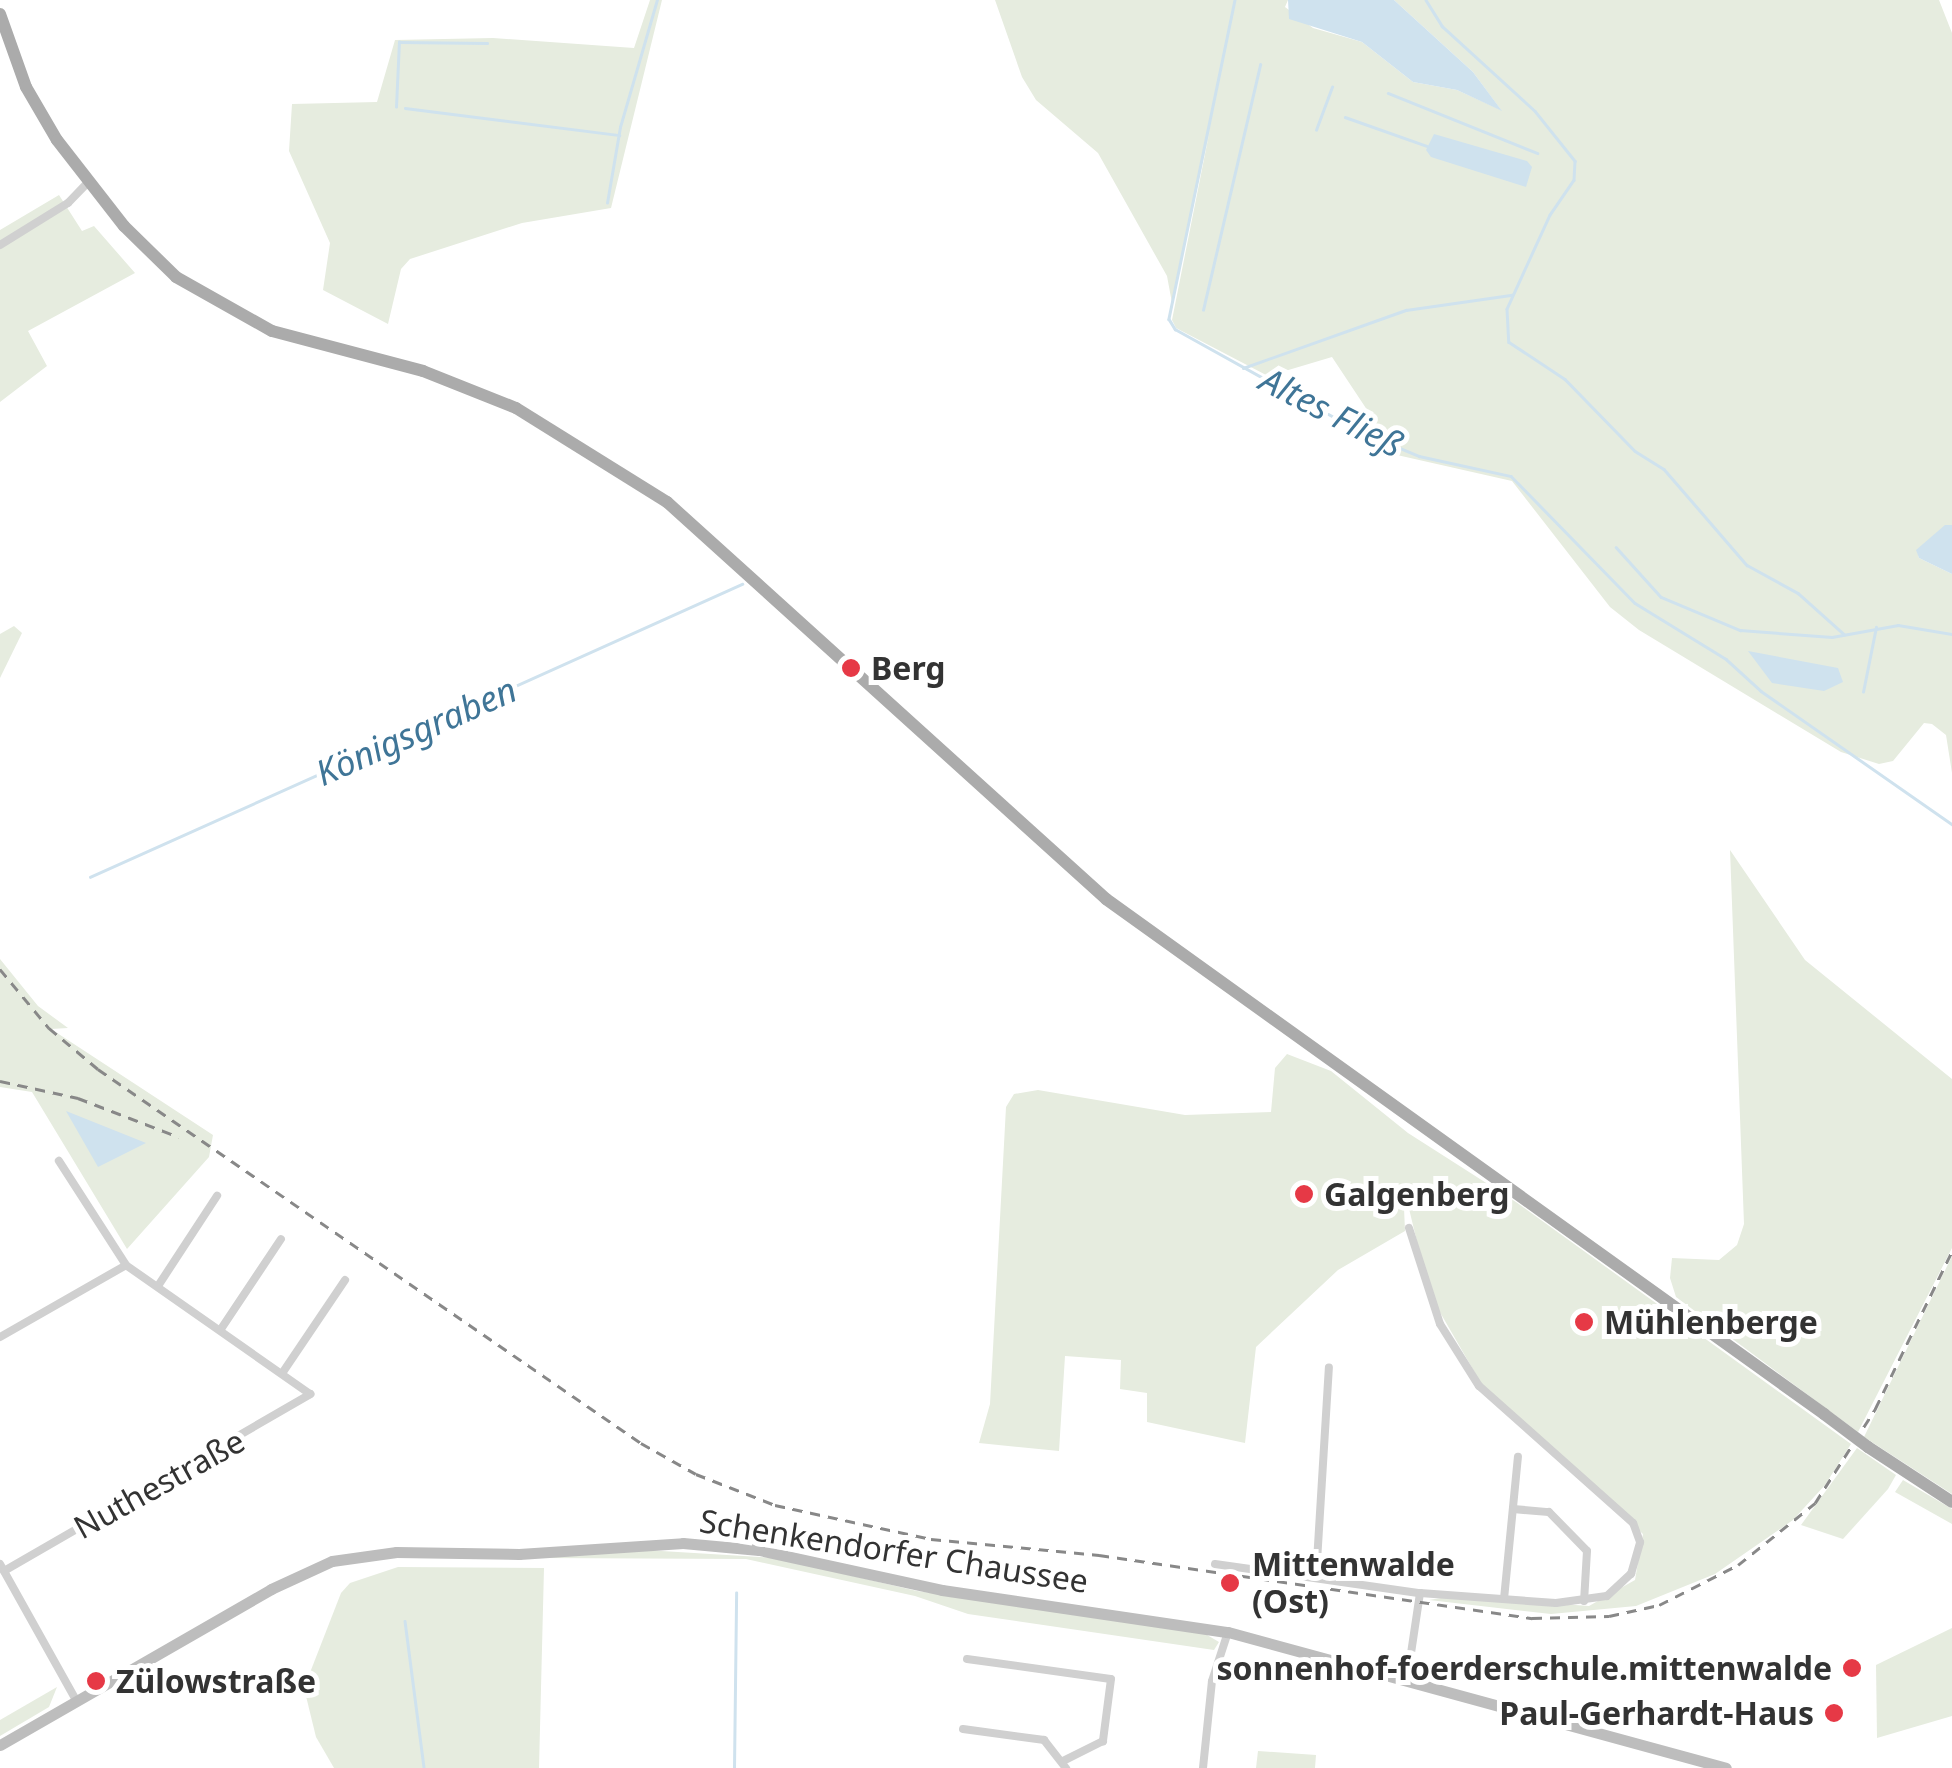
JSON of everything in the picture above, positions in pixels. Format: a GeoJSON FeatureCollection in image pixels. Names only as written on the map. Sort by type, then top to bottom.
{"type":"FeatureCollection","features":[{"type":"Feature","properties":{"kind":"main road"},"geometry":{"type":"LineString","coordinates":[[0,14],[26,87],[88,182],[172,274],[258,326],[423,371],[551,428],[695,522],[840,664],[993,802],[1184,959],[1868,1447],[1952,1502]]}},
{"type":"Feature","properties":{"kind":"main road","name":"Schenkendorfer Chaussee"},"geometry":{"type":"LineString","coordinates":[[0,1745],[292,1577],[378,1553],[725,1545],[942,1590],[1228,1632],[1726,1768]]}},
{"type":"Feature","properties":{"kind":"street"},"geometry":{"type":"LineString","coordinates":[[0,245],[68,203],[88,182]]}},
{"type":"Feature","properties":{"kind":"street"},"geometry":{"type":"LineString","coordinates":[[59,1161],[126,1266],[283,1372],[345,1280]]}},
{"type":"Feature","properties":{"kind":"street"},"geometry":{"type":"LineString","coordinates":[[158,1286],[218,1196]]}},
{"type":"Feature","properties":{"kind":"street"},"geometry":{"type":"LineString","coordinates":[[1216,1564],[1420,1593],[1504,1599],[1584,1601],[1614,1593],[1626,1581],[1639,1553],[1638,1532],[1479,1386],[1440,1324],[1409,1228]]}},
{"type":"Feature","properties":{"kind":"street"},"geometry":{"type":"LineString","coordinates":[[221,1329],[281,1239]]}},
{"type":"Feature","properties":{"kind":"street"},"geometry":{"type":"LineString","coordinates":[[0,1336],[126,1266]]}},
{"type":"Feature","properties":{"kind":"street"},"geometry":{"type":"LineString","coordinates":[[1316,1578],[1329,1367]]}},
{"type":"Feature","properties":{"kind":"street","name":"Nuthestraße"},"geometry":{"type":"LineString","coordinates":[[2,1568],[310,1394],[283,1372]]}},
{"type":"Feature","properties":{"kind":"street"},"geometry":{"type":"LineString","coordinates":[[1504,1599],[1518,1457]]}},
{"type":"Feature","properties":{"kind":"street"},"geometry":{"type":"LineString","coordinates":[[1513,1509],[1549,1512],[1588,1551],[1584,1601]]}},
{"type":"Feature","properties":{"kind":"street"},"geometry":{"type":"LineString","coordinates":[[2,1568],[76,1700]]}},
{"type":"Feature","properties":{"kind":"street"},"geometry":{"type":"LineString","coordinates":[[1406,1680],[1420,1593]]}},
{"type":"Feature","properties":{"kind":"street"},"geometry":{"type":"LineString","coordinates":[[1203,1768],[1212,1681],[1228,1632]]}},
{"type":"Feature","properties":{"kind":"street"},"geometry":{"type":"LineString","coordinates":[[963,1729],[1044,1740],[1064,1764],[1108,1734],[1111,1679],[967,1658]]}},
{"type":"Feature","properties":{"kind":"shaded area"},"geometry":{"type":"Polygon","coordinates":[[[650,0],[662,0],[611,208],[522,223],[410,259],[401,269],[388,324],[323,290],[330,243],[289,151],[292,104],[377,102],[395,40],[493,38],[634,48],[650,0]]]}},
{"type":"Feature","properties":{"kind":"shaded area"},"geometry":{"type":"Polygon","coordinates":[[[995,0],[1288,0],[1285,7],[1313,28],[1362,42],[1413,82],[1457,90],[1501,110],[1473,72],[1394,0],[1939,0],[1952,33],[1952,525],[1917,550],[1919,558],[1952,574],[1952,773],[1946,735],[1932,724],[1924,723],[1893,761],[1879,764],[1841,752],[1639,630],[1610,607],[1512,481],[1397,455],[1332,357],[1268,376],[1176,328],[1172,320],[1210,129],[1172,303],[1167,276],[1098,153],[1036,100],[1022,77],[995,0]]]}},
{"type":"Feature","properties":{"kind":"shaded area"},"geometry":{"type":"Polygon","coordinates":[[[59,195],[82,231],[94,226],[135,273],[28,331],[47,366],[0,402],[0,230],[59,195]]]}},
{"type":"Feature","properties":{"kind":"shaded area"},"geometry":{"type":"Polygon","coordinates":[[[14,626],[22,633],[0,678],[0,634],[14,626]]]}},
{"type":"Feature","properties":{"kind":"shaded area"},"geometry":{"type":"Polygon","coordinates":[[[1730,850],[1805,960],[1952,1079],[1952,1248],[1858,1432],[1676,1297],[1670,1278],[1672,1258],[1719,1260],[1737,1245],[1744,1224],[1730,850]]]}},
{"type":"Feature","properties":{"kind":"shaded area"},"geometry":{"type":"Polygon","coordinates":[[[0,959],[38,1006],[68,1028],[51,1029],[213,1135],[209,1157],[127,1249],[32,1092],[0,1087],[0,959]]]}},
{"type":"Feature","properties":{"kind":"shaded area"},"geometry":{"type":"Polygon","coordinates":[[[1287,1054],[1331,1071],[1408,1133],[1516,1202],[1851,1444],[1825,1485],[1793,1520],[1715,1574],[1636,1606],[1551,1614],[1429,1600],[1453,1596],[1589,1606],[1635,1580],[1643,1534],[1482,1385],[1430,1295],[1403,1184],[1405,1231],[1338,1270],[1256,1347],[1245,1443],[1147,1422],[1147,1393],[1120,1389],[1121,1360],[1065,1356],[1059,1451],[979,1443],[990,1404],[1006,1107],[1014,1094],[1038,1090],[1185,1115],[1271,1112],[1275,1068],[1287,1054]]]}},
{"type":"Feature","properties":{"kind":"shaded area"},"geometry":{"type":"Polygon","coordinates":[[[1952,1256],[1952,1494],[1864,1437],[1952,1256]]]}},
{"type":"Feature","properties":{"kind":"shaded area"},"geometry":{"type":"Polygon","coordinates":[[[1857,1448],[1896,1475],[1888,1489],[1843,1539],[1801,1525],[1857,1448]]]}},
{"type":"Feature","properties":{"kind":"shaded area"},"geometry":{"type":"Polygon","coordinates":[[[1903,1480],[1952,1509],[1952,1524],[1895,1492],[1903,1480]]]}},
{"type":"Feature","properties":{"kind":"shaded area"},"geometry":{"type":"Polygon","coordinates":[[[645,1550],[776,1558],[917,1591],[1202,1632],[1219,1642],[1214,1650],[968,1614],[915,1596],[746,1559],[539,1558],[645,1550]]]}},
{"type":"Feature","properties":{"kind":"shaded area"},"geometry":{"type":"Polygon","coordinates":[[[398,1567],[544,1568],[539,1768],[334,1768],[316,1737],[304,1688],[341,1593],[350,1583],[398,1567]]]}},
{"type":"Feature","properties":{"kind":"shaded area"},"geometry":{"type":"Polygon","coordinates":[[[1952,1628],[1952,1716],[1877,1738],[1876,1665],[1952,1628]]]}},
{"type":"Feature","properties":{"kind":"shaded area"},"geometry":{"type":"Polygon","coordinates":[[[57,1687],[49,1707],[0,1736],[0,1720],[57,1687]]]}},
{"type":"Feature","properties":{"kind":"shaded area"},"geometry":{"type":"Polygon","coordinates":[[[1258,1751],[1316,1755],[1315,1768],[1256,1768],[1258,1751]]]}},
{"type":"Feature","properties":{"kind":"water"},"geometry":{"type":"Polygon","coordinates":[[[1288,0],[1394,0],[1473,72],[1502,111],[1457,90],[1413,82],[1362,42],[1289,19],[1288,0]]]}},
{"type":"Feature","properties":{"kind":"water"},"geometry":{"type":"Polygon","coordinates":[[[1434,134],[1527,161],[1532,167],[1526,187],[1431,157],[1426,150],[1434,134]]]}},
{"type":"Feature","properties":{"kind":"water"},"geometry":{"type":"Polygon","coordinates":[[[1945,525],[1952,525],[1952,574],[1919,558],[1916,550],[1945,525]]]}},
{"type":"Feature","properties":{"kind":"water"},"geometry":{"type":"Polygon","coordinates":[[[1748,651],[1838,668],[1843,682],[1824,691],[1772,683],[1748,651]]]}},
{"type":"Feature","properties":{"kind":"water"},"geometry":{"type":"Polygon","coordinates":[[[66,1111],[146,1143],[98,1167],[66,1111]]]}},
{"type":"Feature","properties":{"kind":"waterway"},"geometry":{"type":"LineString","coordinates":[[607,203],[620,127],[657,0]]}},
{"type":"Feature","properties":{"kind":"waterway","name":"Altes Fließ"},"geometry":{"type":"LineString","coordinates":[[1235,0],[1169,319],[1175,329],[1359,431],[1419,456],[1511,476],[1635,603],[1726,659],[1761,691],[1952,824]]}},
{"type":"Feature","properties":{"kind":"waterway"},"geometry":{"type":"LineString","coordinates":[[1426,0],[1442,26],[1535,111],[1575,161],[1574,180],[1550,215],[1507,309],[1509,342],[1565,379],[1635,451],[1664,469],[1747,565],[1798,593],[1844,634]]}},
{"type":"Feature","properties":{"kind":"waterway"},"geometry":{"type":"LineString","coordinates":[[396,107],[399,42],[487,43]]}},
{"type":"Feature","properties":{"kind":"waterway"},"geometry":{"type":"LineString","coordinates":[[1203,310],[1260,65]]}},
{"type":"Feature","properties":{"kind":"waterway"},"geometry":{"type":"LineString","coordinates":[[1316,130],[1332,87]]}},
{"type":"Feature","properties":{"kind":"waterway"},"geometry":{"type":"LineString","coordinates":[[1388,93],[1537,153]]}},
{"type":"Feature","properties":{"kind":"waterway"},"geometry":{"type":"LineString","coordinates":[[405,108],[619,135]]}},
{"type":"Feature","properties":{"kind":"waterway"},"geometry":{"type":"LineString","coordinates":[[1345,117],[1427,146]]}},
{"type":"Feature","properties":{"kind":"waterway"},"geometry":{"type":"LineString","coordinates":[[1243,368],[1406,310],[1512,295]]}},
{"type":"Feature","properties":{"kind":"waterway"},"geometry":{"type":"LineString","coordinates":[[1616,547],[1661,597],[1740,630],[1832,637],[1898,625],[1952,634]]}},
{"type":"Feature","properties":{"kind":"waterway","name":"Königsgraben"},"geometry":{"type":"LineString","coordinates":[[90,877],[742,584]]}},
{"type":"Feature","properties":{"kind":"waterway"},"geometry":{"type":"LineString","coordinates":[[1863,692],[1876,627]]}},
{"type":"Feature","properties":{"kind":"waterway"},"geometry":{"type":"LineString","coordinates":[[734,1768],[736,1593]]}},
{"type":"Feature","properties":{"kind":"waterway"},"geometry":{"type":"LineString","coordinates":[[405,1621],[424,1768]]}},
{"type":"Feature","properties":{"kind":"railway"},"geometry":{"type":"LineString","coordinates":[[0,969],[49,1028],[98,1069],[641,1443],[696,1474],[775,1505],[931,1539],[1099,1555],[1532,1618],[1609,1616],[1659,1605],[1738,1565],[1815,1503],[1875,1409],[1952,1251]]}},
{"type":"Feature","properties":{"kind":"railway"},"geometry":{"type":"LineString","coordinates":[[0,1081],[78,1098],[179,1137]]}},
{"type":"Feature","properties":{"kind":"place","name":"Berg"},"geometry":{"type":"Point","coordinates":[851,668]}},
{"type":"Feature","properties":{"kind":"place","name":"Galgenberg"},"geometry":{"type":"Point","coordinates":[1304,1194]}},
{"type":"Feature","properties":{"kind":"place","name":"Mühlenberge"},"geometry":{"type":"Point","coordinates":[1584,1322]}},
{"type":"Feature","properties":{"kind":"place","name":"Mittenwalde (Ost)"},"geometry":{"type":"Point","coordinates":[1230,1583]}},
{"type":"Feature","properties":{"kind":"place","name":"sonnenhof-foerderschule.mittenwalde"},"geometry":{"type":"Point","coordinates":[1852,1668]}},
{"type":"Feature","properties":{"kind":"place","name":"Zülowstraße"},"geometry":{"type":"Point","coordinates":[96,1681]}},
{"type":"Feature","properties":{"kind":"place","name":"Paul-Gerhardt-Haus"},"geometry":{"type":"Point","coordinates":[1834,1713]}}]}
